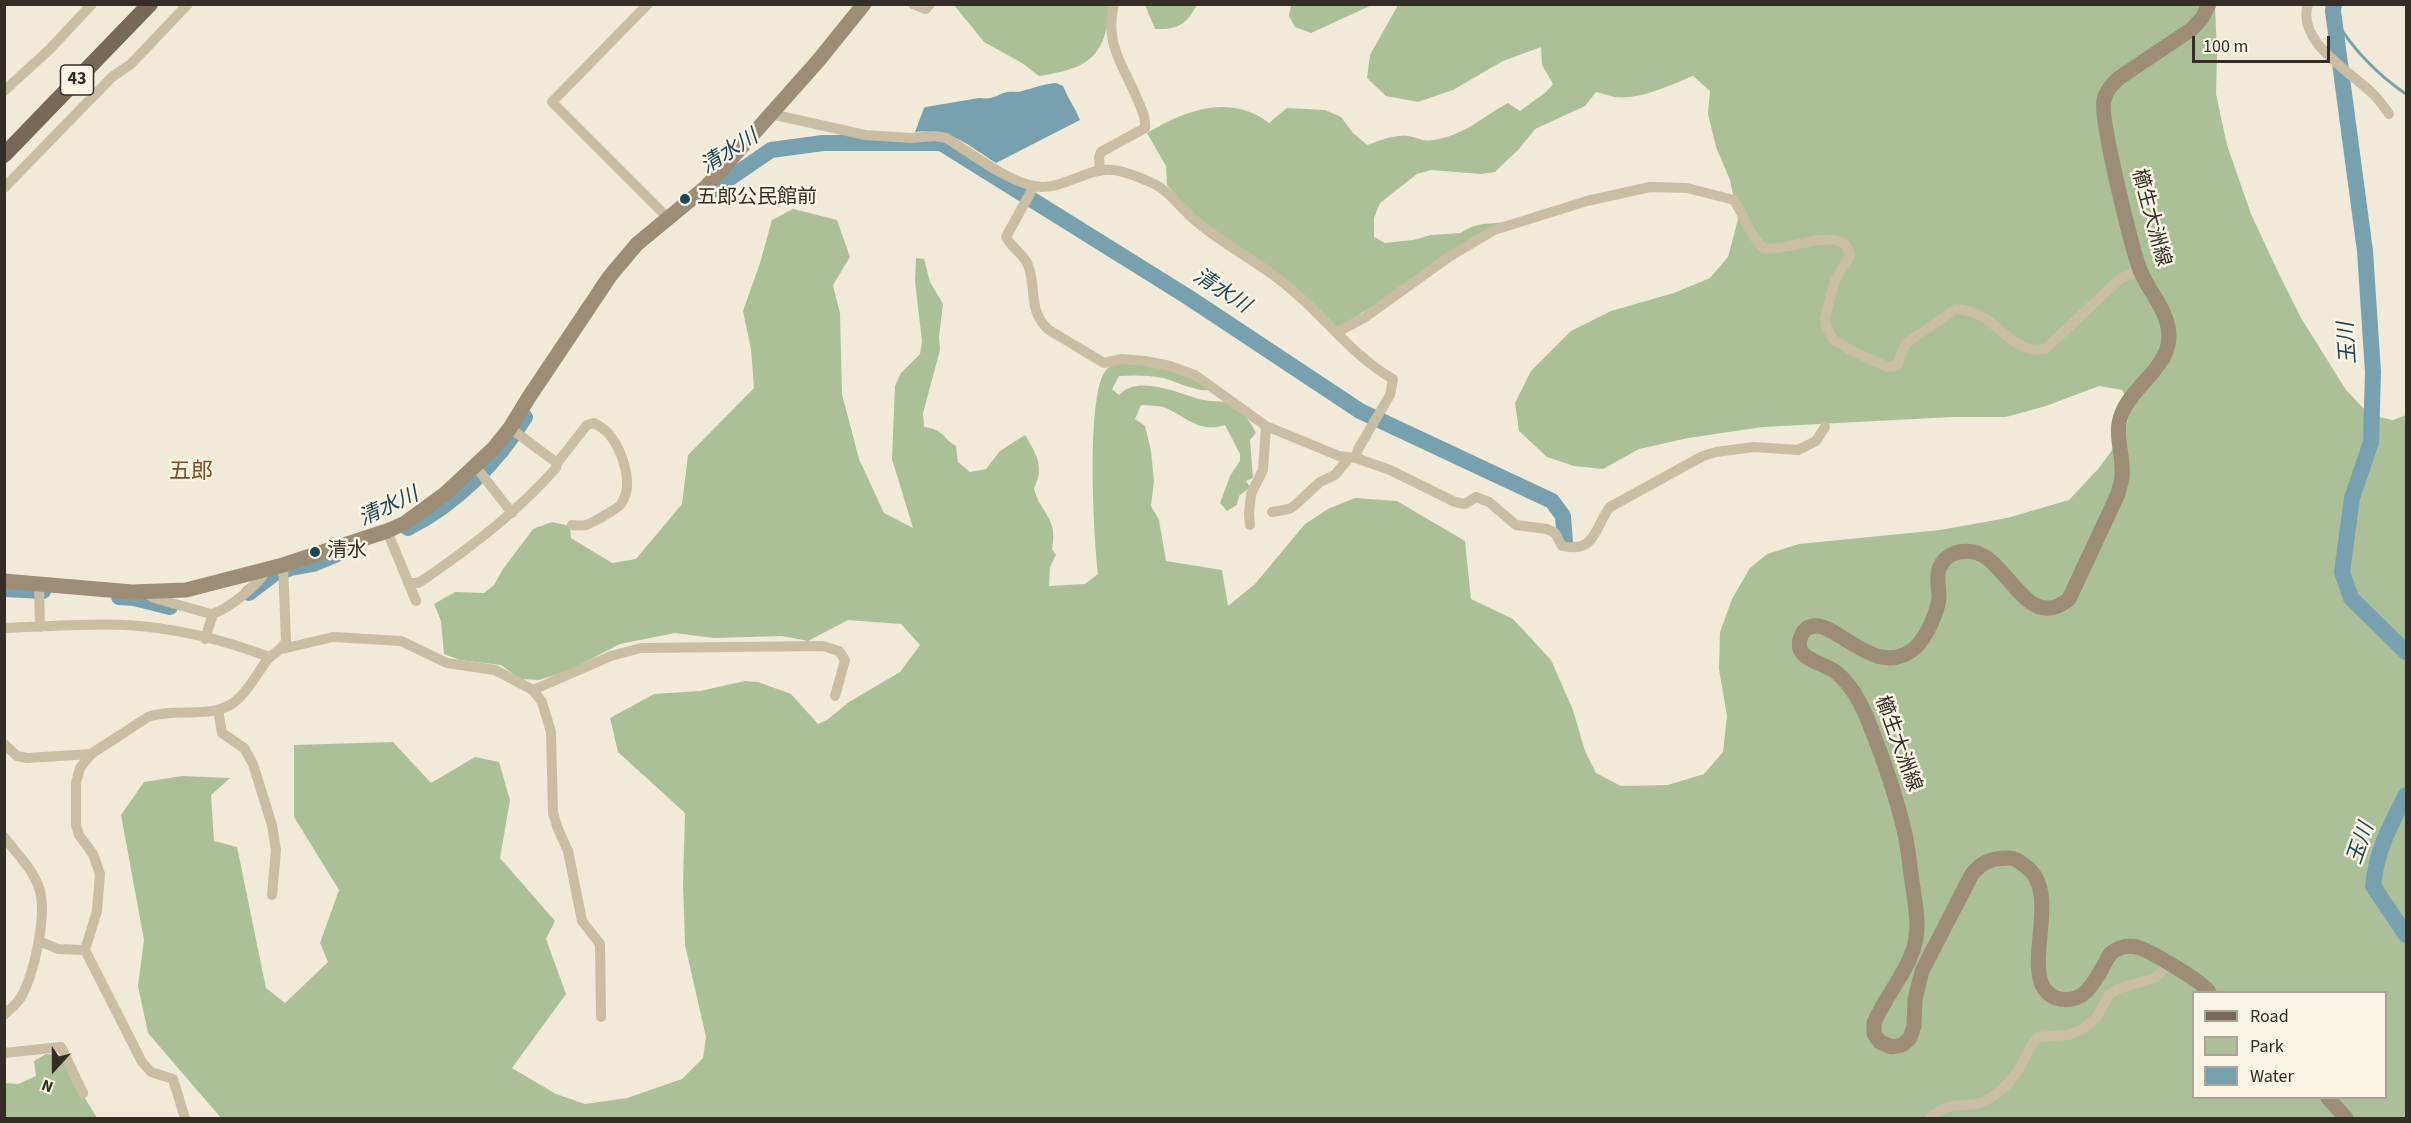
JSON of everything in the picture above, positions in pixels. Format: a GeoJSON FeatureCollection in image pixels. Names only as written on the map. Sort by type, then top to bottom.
{"type":"FeatureCollection","features":[{"type":"Feature","properties":{"kind":"main road","name":"43"},"geometry":{"type":"LineString","coordinates":[[4,155],[150,4]]}},
{"type":"Feature","properties":{"kind":"main road"},"geometry":{"type":"LineString","coordinates":[[4,582],[145,592],[186,590],[283,565],[405,523],[446,494],[476,467],[510,428],[610,276],[637,244],[706,187],[818,61],[864,4]]}},
{"type":"Feature","properties":{"kind":"main road","name":"櫛生大洲線"},"geometry":{"type":"LineString","coordinates":[[2207,991],[2200,982],[2139,948],[2127,946],[2116,948],[2110,954],[2083,996],[2067,1001],[2052,996],[2041,984],[2039,964],[2042,895],[2037,876],[2014,858],[1995,858],[1980,865],[1972,874],[1922,971],[1915,999],[1914,1026],[1910,1038],[1902,1045],[1892,1047],[1880,1042],[1874,1034],[1874,1023],[1909,958],[1917,936],[1906,836],[1895,796],[1857,696],[1838,674],[1826,665],[1807,658],[1800,649],[1799,640],[1804,630],[1812,625],[1824,626],[1871,655],[1892,658],[1907,653],[1926,636],[1939,599],[1938,574],[1942,563],[1950,554],[1964,551],[1978,553],[1993,564],[2028,602],[2037,606],[2052,607],[2069,599],[2118,494],[2122,476],[2117,429],[2121,413],[2130,398],[2162,361],[2168,346],[2169,329],[2162,310],[2140,269],[2110,149],[2103,101],[2109,88],[2119,78],[2192,29],[2202,18],[2209,4]]}},
{"type":"Feature","properties":{"kind":"main road"},"geometry":{"type":"LineString","coordinates":[[2329,1099],[2346,1119]]}},
{"type":"Feature","properties":{"kind":"street"},"geometry":{"type":"LineString","coordinates":[[4,91],[50,49],[93,4]]}},
{"type":"Feature","properties":{"kind":"street"},"geometry":{"type":"LineString","coordinates":[[4,188],[112,77],[131,64],[188,4]]}},
{"type":"Feature","properties":{"kind":"street"},"geometry":{"type":"LineString","coordinates":[[648,4],[552,102],[667,217]]}},
{"type":"Feature","properties":{"kind":"street"},"geometry":{"type":"LineString","coordinates":[[914,4],[926,9],[930,4]]}},
{"type":"Feature","properties":{"kind":"street"},"geometry":{"type":"LineString","coordinates":[[1100,171],[1101,152],[1145,128],[1146,120],[1113,46],[1111,34],[1114,4]]}},
{"type":"Feature","properties":{"kind":"street"},"geometry":{"type":"LineString","coordinates":[[2308,4],[2307,23],[2312,35],[2336,63],[2373,93],[2389,114]]}},
{"type":"Feature","properties":{"kind":"street"},"geometry":{"type":"LineString","coordinates":[[771,114],[866,135],[946,138],[1011,177],[1034,186],[1061,184],[1100,171],[1113,170],[1153,183],[1164,190],[1196,222],[1282,281],[1377,370],[1394,379],[1390,395],[1352,458],[1335,475],[1320,482],[1294,506],[1272,513]]}},
{"type":"Feature","properties":{"kind":"street"},"geometry":{"type":"LineString","coordinates":[[1034,186],[1006,237],[1027,263],[1035,308],[1042,324],[1104,363],[1122,359],[1144,361],[1170,366],[1195,375],[1266,426],[1338,456],[1390,470],[1455,502],[1465,504],[1476,497],[1489,502],[1516,525],[1547,529],[1555,533],[1562,546],[1569,548],[1581,545],[1595,537],[1600,522],[1610,507],[1703,456],[1754,447],[1798,450],[1816,441],[1824,427]]}},
{"type":"Feature","properties":{"kind":"street"},"geometry":{"type":"LineString","coordinates":[[1337,332],[1364,318],[1449,257],[1494,231],[1587,201],[1650,187],[1688,188],[1734,200],[1747,221],[1751,236],[1764,249],[1822,241],[1839,241],[1845,244],[1850,256],[1835,280],[1826,318],[1827,327],[1834,340],[1888,367],[1897,366],[1905,344],[1956,309],[1970,311],[1984,318],[2020,347],[2034,351],[2045,349],[2120,279],[2140,269]]}},
{"type":"Feature","properties":{"kind":"street"},"geometry":{"type":"LineString","coordinates":[[408,583],[418,583],[429,576],[512,513],[556,468],[557,463],[587,425],[594,423],[611,438],[626,472],[627,489],[621,504],[585,527],[572,525]]}},
{"type":"Feature","properties":{"kind":"street"},"geometry":{"type":"LineString","coordinates":[[1250,525],[1251,494],[1263,470],[1266,426]]}},
{"type":"Feature","properties":{"kind":"street"},"geometry":{"type":"LineString","coordinates":[[510,428],[557,463]]}},
{"type":"Feature","properties":{"kind":"street"},"geometry":{"type":"LineString","coordinates":[[476,467],[512,513]]}},
{"type":"Feature","properties":{"kind":"street"},"geometry":{"type":"LineString","coordinates":[[387,531],[416,601]]}},
{"type":"Feature","properties":{"kind":"street"},"geometry":{"type":"LineString","coordinates":[[282,650],[286,640],[283,565]]}},
{"type":"Feature","properties":{"kind":"street"},"geometry":{"type":"LineString","coordinates":[[205,639],[213,614],[239,597],[264,575],[266,570]]}},
{"type":"Feature","properties":{"kind":"street"},"geometry":{"type":"LineString","coordinates":[[39,584],[40,627]]}},
{"type":"Feature","properties":{"kind":"street"},"geometry":{"type":"LineString","coordinates":[[145,592],[154,598],[213,614]]}},
{"type":"Feature","properties":{"kind":"street"},"geometry":{"type":"LineString","coordinates":[[4,628],[124,625],[147,627],[245,648],[269,657]]}},
{"type":"Feature","properties":{"kind":"street"},"geometry":{"type":"LineString","coordinates":[[185,1119],[173,1079],[151,1072],[142,1062],[85,950],[97,911],[100,874],[93,854],[79,835],[76,825],[76,783],[80,768],[91,754],[148,717],[158,713],[218,710],[239,698],[269,657],[282,650],[333,637],[401,641],[447,663],[495,670],[533,690],[542,702],[550,732],[553,813],[568,851],[582,921],[600,944],[601,1017]]}},
{"type":"Feature","properties":{"kind":"street"},"geometry":{"type":"LineString","coordinates":[[533,690],[611,656],[641,648],[824,646],[839,651],[845,660],[835,696]]}},
{"type":"Feature","properties":{"kind":"street"},"geometry":{"type":"LineString","coordinates":[[218,710],[222,733],[244,748],[253,764],[272,825],[276,850],[272,895]]}},
{"type":"Feature","properties":{"kind":"street"},"geometry":{"type":"LineString","coordinates":[[4,744],[17,756],[27,758],[91,754]]}},
{"type":"Feature","properties":{"kind":"street"},"geometry":{"type":"LineString","coordinates":[[4,837],[34,876],[40,890],[39,941],[35,960],[20,999],[4,1015]]}},
{"type":"Feature","properties":{"kind":"street"},"geometry":{"type":"LineString","coordinates":[[39,941],[58,949],[85,950]]}},
{"type":"Feature","properties":{"kind":"street"},"geometry":{"type":"LineString","coordinates":[[1930,1119],[1941,1108],[1954,1104],[1973,1105],[1988,1100],[2012,1080],[2038,1037],[2068,1035],[2081,1030],[2096,1018],[2109,995],[2117,989],[2155,978],[2169,965]]}},
{"type":"Feature","properties":{"kind":"street"},"geometry":{"type":"LineString","coordinates":[[4,1053],[61,1047],[83,1093]]}},
{"type":"Feature","properties":{"kind":"green space"},"geometry":{"type":"Polygon","coordinates":[[[1145,4],[1197,5],[1181,25],[1155,29],[1145,4]]]}},
{"type":"Feature","properties":{"kind":"green space"},"geometry":{"type":"Polygon","coordinates":[[[1291,4],[1372,5],[1311,33],[1295,27],[1289,16],[1291,4]]]}},
{"type":"Feature","properties":{"kind":"green space"},"geometry":{"type":"Polygon","coordinates":[[[954,5],[1111,5],[1104,37],[1092,57],[1071,69],[1039,76],[1022,63],[984,42],[954,5]]]}},
{"type":"Feature","properties":{"kind":"green space"},"geometry":{"type":"Polygon","coordinates":[[[1398,5],[2215,5],[2216,94],[2227,145],[2251,214],[2301,318],[2346,390],[2370,415],[2393,420],[2406,415],[2406,1118],[221,1118],[148,1033],[138,986],[144,940],[121,815],[144,782],[182,776],[230,778],[211,795],[214,841],[237,847],[266,988],[285,1003],[328,962],[320,943],[339,890],[294,817],[294,745],[393,742],[431,783],[475,757],[499,762],[510,800],[500,858],[555,921],[546,939],[566,994],[512,1068],[556,1094],[585,1104],[627,1098],[682,1079],[703,1058],[706,1037],[685,945],[683,884],[685,813],[618,752],[610,718],[654,694],[700,691],[745,681],[758,682],[791,694],[818,724],[827,720],[849,702],[900,672],[920,645],[901,624],[848,620],[808,641],[782,636],[714,638],[675,633],[620,644],[568,671],[539,680],[520,679],[501,665],[460,660],[444,654],[441,621],[434,604],[455,592],[484,593],[494,585],[533,529],[552,522],[570,526],[571,538],[612,563],[636,559],[682,504],[688,455],[754,388],[751,349],[743,311],[772,220],[793,209],[837,220],[850,257],[833,285],[840,313],[842,394],[859,459],[884,513],[913,528],[892,459],[895,386],[901,373],[920,354],[922,341],[915,282],[916,258],[924,259],[930,282],[943,304],[939,337],[940,350],[923,413],[924,427],[939,432],[956,446],[958,462],[970,472],[986,469],[1000,451],[1025,435],[1038,461],[1039,474],[1034,488],[1036,496],[1053,529],[1052,549],[1056,555],[1050,567],[1049,586],[1085,584],[1098,574],[1093,500],[1093,434],[1100,383],[1107,369],[1113,365],[1132,363],[1182,374],[1210,390],[1192,388],[1163,378],[1136,375],[1119,376],[1112,389],[1119,395],[1137,386],[1160,387],[1204,400],[1225,402],[1237,408],[1256,433],[1250,440],[1253,478],[1246,481],[1250,487],[1239,496],[1237,505],[1227,511],[1220,503],[1230,476],[1240,461],[1240,454],[1225,425],[1201,426],[1166,408],[1141,405],[1135,419],[1145,426],[1151,451],[1154,481],[1151,506],[1159,520],[1166,561],[1222,570],[1228,606],[1255,584],[1305,524],[1328,509],[1355,498],[1397,501],[1465,541],[1471,599],[1513,619],[1551,660],[1573,710],[1585,751],[1596,773],[1621,786],[1668,785],[1704,774],[1723,752],[1727,716],[1719,669],[1720,632],[1732,599],[1750,568],[1767,554],[1799,544],[1940,530],[2007,518],[2069,500],[2098,469],[2125,433],[2131,405],[2122,390],[2099,386],[2046,406],[2006,417],[1952,417],[1763,427],[1688,438],[1639,449],[1603,469],[1574,466],[1547,457],[1519,431],[1515,403],[1531,371],[1571,331],[1611,311],[1674,293],[1710,278],[1728,257],[1738,219],[1730,180],[1716,147],[1708,114],[1710,91],[1693,76],[1635,96],[1615,97],[1596,92],[1585,106],[1535,129],[1519,149],[1495,172],[1481,174],[1431,170],[1417,174],[1380,203],[1374,218],[1374,237],[1385,243],[1413,240],[1431,235],[1460,233],[1483,224],[1508,222],[1336,329],[1207,226],[1178,197],[1167,185],[1166,166],[1147,133],[1177,118],[1208,108],[1239,109],[1254,114],[1269,123],[1287,108],[1325,110],[1341,117],[1353,133],[1367,145],[1398,136],[1434,140],[1464,130],[1508,103],[1520,111],[1553,84],[1542,65],[1541,47],[1503,61],[1453,90],[1418,102],[1386,96],[1367,78],[1370,55],[1398,5]]]}},
{"type":"Feature","properties":{"kind":"green space"},"geometry":{"type":"Polygon","coordinates":[[[46,1054],[59,1055],[97,1118],[5,1118],[5,1083],[18,1084],[36,1076],[34,1061],[46,1054]]]}},
{"type":"Feature","properties":{"kind":"water"},"geometry":{"type":"Polygon","coordinates":[[[1056,83],[1063,86],[1080,120],[996,163],[949,135],[915,132],[926,107],[992,98],[1007,92],[1020,92],[1056,83]]]}},
{"type":"Feature","properties":{"kind":"waterway","name":"玉川"},"geometry":{"type":"LineString","coordinates":[[2334,4],[2333,11],[2365,251],[2373,372],[2371,442],[2352,498],[2342,572],[2351,598],[2406,652]]}},
{"type":"Feature","properties":{"kind":"waterway"},"geometry":{"type":"LineString","coordinates":[[2335,20],[2367,61],[2406,94]]}},
{"type":"Feature","properties":{"kind":"waterway","name":"清水川"},"geometry":{"type":"LineString","coordinates":[[701,198],[771,150],[823,143],[941,143],[1188,297],[1360,411],[1552,501],[1563,516],[1565,543]]}},
{"type":"Feature","properties":{"kind":"waterway","name":"清水川"},"geometry":{"type":"LineString","coordinates":[[408,528],[459,494],[489,466],[525,417]]}},
{"type":"Feature","properties":{"kind":"waterway","name":"清水川"},"geometry":{"type":"LineString","coordinates":[[249,593],[274,574],[313,564],[344,551]]}},
{"type":"Feature","properties":{"kind":"waterway","name":"清水川"},"geometry":{"type":"LineString","coordinates":[[4,589],[43,591]]}},
{"type":"Feature","properties":{"kind":"waterway","name":"清水川"},"geometry":{"type":"LineString","coordinates":[[119,597],[134,598],[170,607]]}},
{"type":"Feature","properties":{"kind":"waterway","name":"玉川"},"geometry":{"type":"LineString","coordinates":[[2406,795],[2381,850],[2373,886],[2406,935]]}},
{"type":"Feature","properties":{"kind":"place","name":"五郎公民館前"},"geometry":{"type":"Point","coordinates":[685,199]}},
{"type":"Feature","properties":{"kind":"place","name":"清水"},"geometry":{"type":"Point","coordinates":[315,552]}},
{"type":"Feature","properties":{"kind":"district","name":"五郎"},"geometry":{"type":"Point","coordinates":[191,473]}}]}
